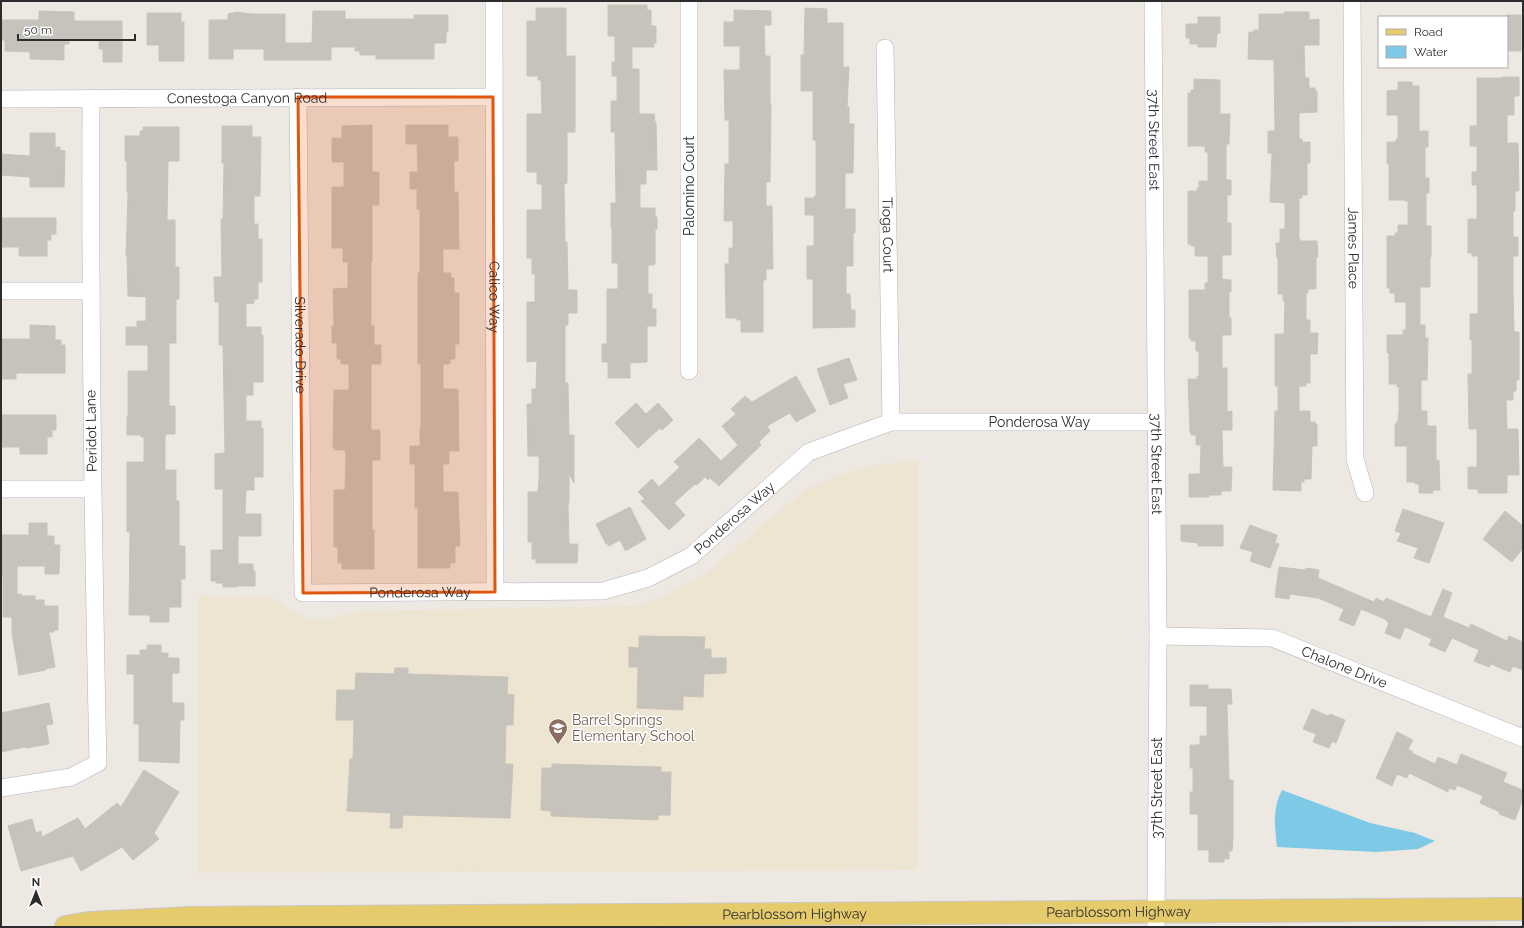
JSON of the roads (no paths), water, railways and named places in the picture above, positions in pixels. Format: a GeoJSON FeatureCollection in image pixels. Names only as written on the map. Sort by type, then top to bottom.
{"type":"FeatureCollection","features":[{"type":"Feature","properties":{"kind":"main road","name":"Pearblossom Highway"},"geometry":{"type":"LineString","coordinates":[[66,927],[89,924],[192,918],[529,921],[1156,919],[1523,909]]}},
{"type":"Feature","properties":{"kind":"street","name":"Calico Way"},"geometry":{"type":"LineString","coordinates":[[494,1],[495,592]]}},
{"type":"Feature","properties":{"kind":"street","name":"Palomino Court"},"geometry":{"type":"LineString","coordinates":[[689,1],[689,371]]}},
{"type":"Feature","properties":{"kind":"street","name":"37th Street East"},"geometry":{"type":"LineString","coordinates":[[1153,1],[1158,636],[1156,919]]}},
{"type":"Feature","properties":{"kind":"street","name":"James Place"},"geometry":{"type":"LineString","coordinates":[[1352,1],[1355,459],[1365,493]]}},
{"type":"Feature","properties":{"kind":"street","name":"Tioga Court"},"geometry":{"type":"LineString","coordinates":[[885,48],[891,422]]}},
{"type":"Feature","properties":{"kind":"street","name":"Conestoga Canyon Road"},"geometry":{"type":"LineString","coordinates":[[1,99],[493,96]]}},
{"type":"Feature","properties":{"kind":"street","name":"Silverado Drive"},"geometry":{"type":"LineString","coordinates":[[298,97],[303,593]]}},
{"type":"Feature","properties":{"kind":"street","name":"Peridot Lane"},"geometry":{"type":"LineString","coordinates":[[1,788],[71,777],[98,763],[92,489],[90,291],[91,98]]}},
{"type":"Feature","properties":{"kind":"street"},"geometry":{"type":"LineString","coordinates":[[1,291],[90,291]]}},
{"type":"Feature","properties":{"kind":"street","name":"Ponderosa Way"},"geometry":{"type":"LineString","coordinates":[[303,593],[603,591],[648,578],[691,556],[808,452],[891,422],[1156,422]]}},
{"type":"Feature","properties":{"kind":"street"},"geometry":{"type":"LineString","coordinates":[[1,489],[92,489]]}},
{"type":"Feature","properties":{"kind":"street","name":"Chalone Drive"},"geometry":{"type":"LineString","coordinates":[[1158,636],[1272,638],[1523,738]]}},
{"type":"Feature","properties":{"kind":"water"},"geometry":{"type":"Polygon","coordinates":[[[1282,790],[1370,823],[1415,833],[1435,841],[1418,849],[1376,852],[1277,847],[1275,811],[1282,790]]]}},
{"type":"Feature","properties":{"kind":"place","name":"Barrel Springs Elementary School"},"geometry":{"type":"Point","coordinates":[558,745]}}]}
